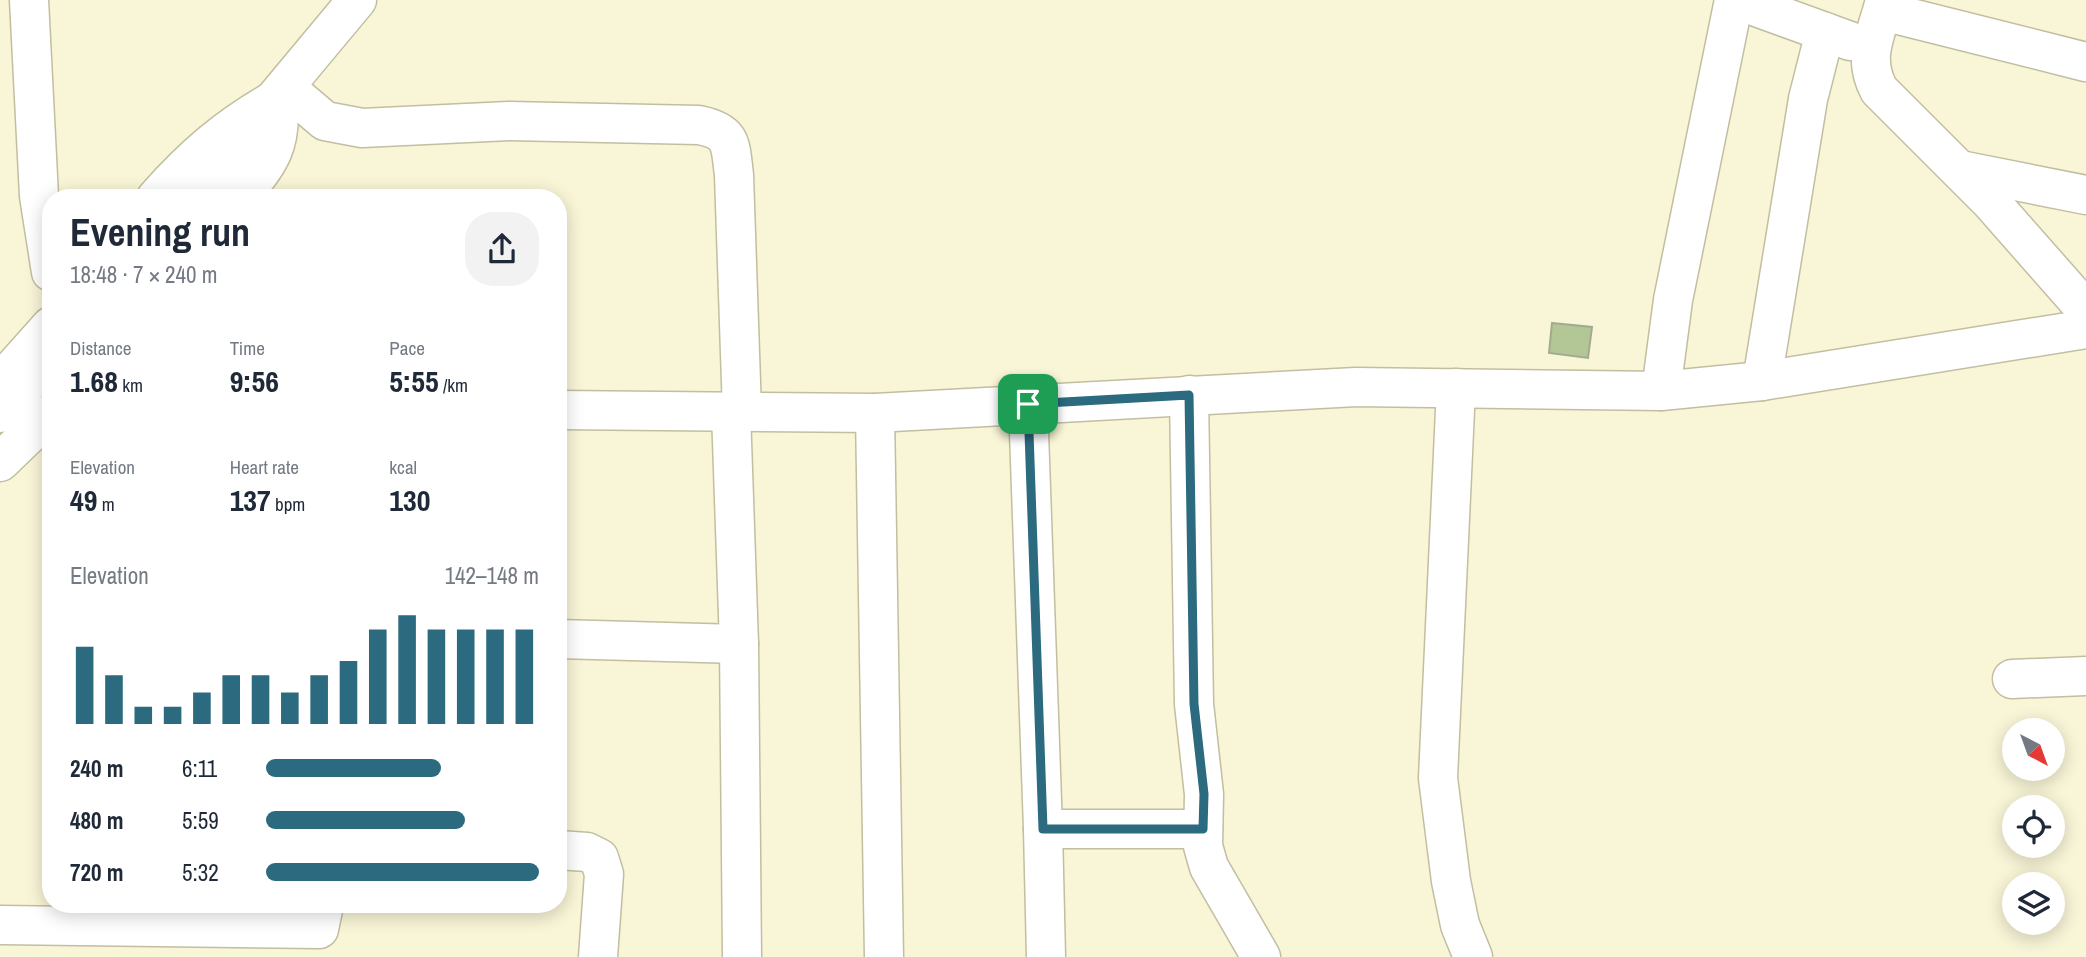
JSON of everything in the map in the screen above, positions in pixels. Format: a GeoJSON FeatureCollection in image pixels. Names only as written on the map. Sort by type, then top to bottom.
{"type":"FeatureCollection","features":[{"type":"Feature","properties":{"kind":"street"},"geometry":{"type":"LineString","coordinates":[[29,0],[42,215]]}},
{"type":"Feature","properties":{"kind":"street"},"geometry":{"type":"LineString","coordinates":[[200,189],[357,0]]}},
{"type":"Feature","properties":{"kind":"street"},"geometry":{"type":"LineString","coordinates":[[1661,391],[1673,300],[1736,0],[1871,48]]}},
{"type":"Feature","properties":{"kind":"street"},"geometry":{"type":"LineString","coordinates":[[2086,62],[1884,5],[1871,48],[1869,67],[1879,90],[1960,170],[2086,310]]}},
{"type":"Feature","properties":{"kind":"street"},"geometry":{"type":"LineString","coordinates":[[1762,381],[1808,99],[1825,32]]}},
{"type":"Feature","properties":{"kind":"street"},"geometry":{"type":"LineString","coordinates":[[247,189],[267,162],[276,144],[281,127],[273,104]]}},
{"type":"Feature","properties":{"kind":"street"},"geometry":{"type":"LineString","coordinates":[[164,189],[193,157],[219,134],[273,104],[325,121],[362,128],[509,121],[699,125],[717,129],[729,142],[734,175],[742,957]]}},
{"type":"Feature","properties":{"kind":"street"},"geometry":{"type":"LineString","coordinates":[[1960,170],[2086,195]]}},
{"type":"Feature","properties":{"kind":"street"},"geometry":{"type":"LineString","coordinates":[[567,410],[875,414],[1356,387],[1661,391],[1762,381],[2086,329]]}},
{"type":"Feature","properties":{"kind":"street"},"geometry":{"type":"LineString","coordinates":[[0,383],[42,336]]}},
{"type":"Feature","properties":{"kind":"street"},"geometry":{"type":"LineString","coordinates":[[0,413],[42,368]]}},
{"type":"Feature","properties":{"kind":"street"},"geometry":{"type":"LineString","coordinates":[[1456,388],[1438,778],[1451,881],[1460,925],[1473,957]]}},
{"type":"Feature","properties":{"kind":"street"},"geometry":{"type":"LineString","coordinates":[[1189,395],[1194,704],[1204,794],[1203,846],[1209,867],[1261,957]]}},
{"type":"Feature","properties":{"kind":"street"},"geometry":{"type":"LineString","coordinates":[[1028,404],[1046,957]]}},
{"type":"Feature","properties":{"kind":"street"},"geometry":{"type":"LineString","coordinates":[[875,414],[884,957]]}},
{"type":"Feature","properties":{"kind":"street"},"geometry":{"type":"LineString","coordinates":[[0,462],[42,422]]}},
{"type":"Feature","properties":{"kind":"street"},"geometry":{"type":"LineString","coordinates":[[567,639],[738,644]]}},
{"type":"Feature","properties":{"kind":"street"},"geometry":{"type":"LineString","coordinates":[[2012,679],[2086,676]]}},
{"type":"Feature","properties":{"kind":"street"},"geometry":{"type":"LineString","coordinates":[[1043,829],[1203,829]]}},
{"type":"Feature","properties":{"kind":"street"},"geometry":{"type":"LineString","coordinates":[[567,851],[587,852],[598,858],[604,874],[598,957]]}},
{"type":"Feature","properties":{"kind":"street"},"geometry":{"type":"LineString","coordinates":[[0,925],[319,929],[322,913]]}},
{"type":"Feature","properties":{"kind":"building"},"geometry":{"type":"Polygon","coordinates":[[[1552,323],[1592,327],[1588,358],[1549,353],[1552,323]]]}},
{"type":"Feature","properties":{"kind":"route"},"geometry":{"type":"LineString","coordinates":[[1189,395],[1194,704],[1204,794],[1203,829],[1043,829],[1028,404],[1189,395]]}}]}
